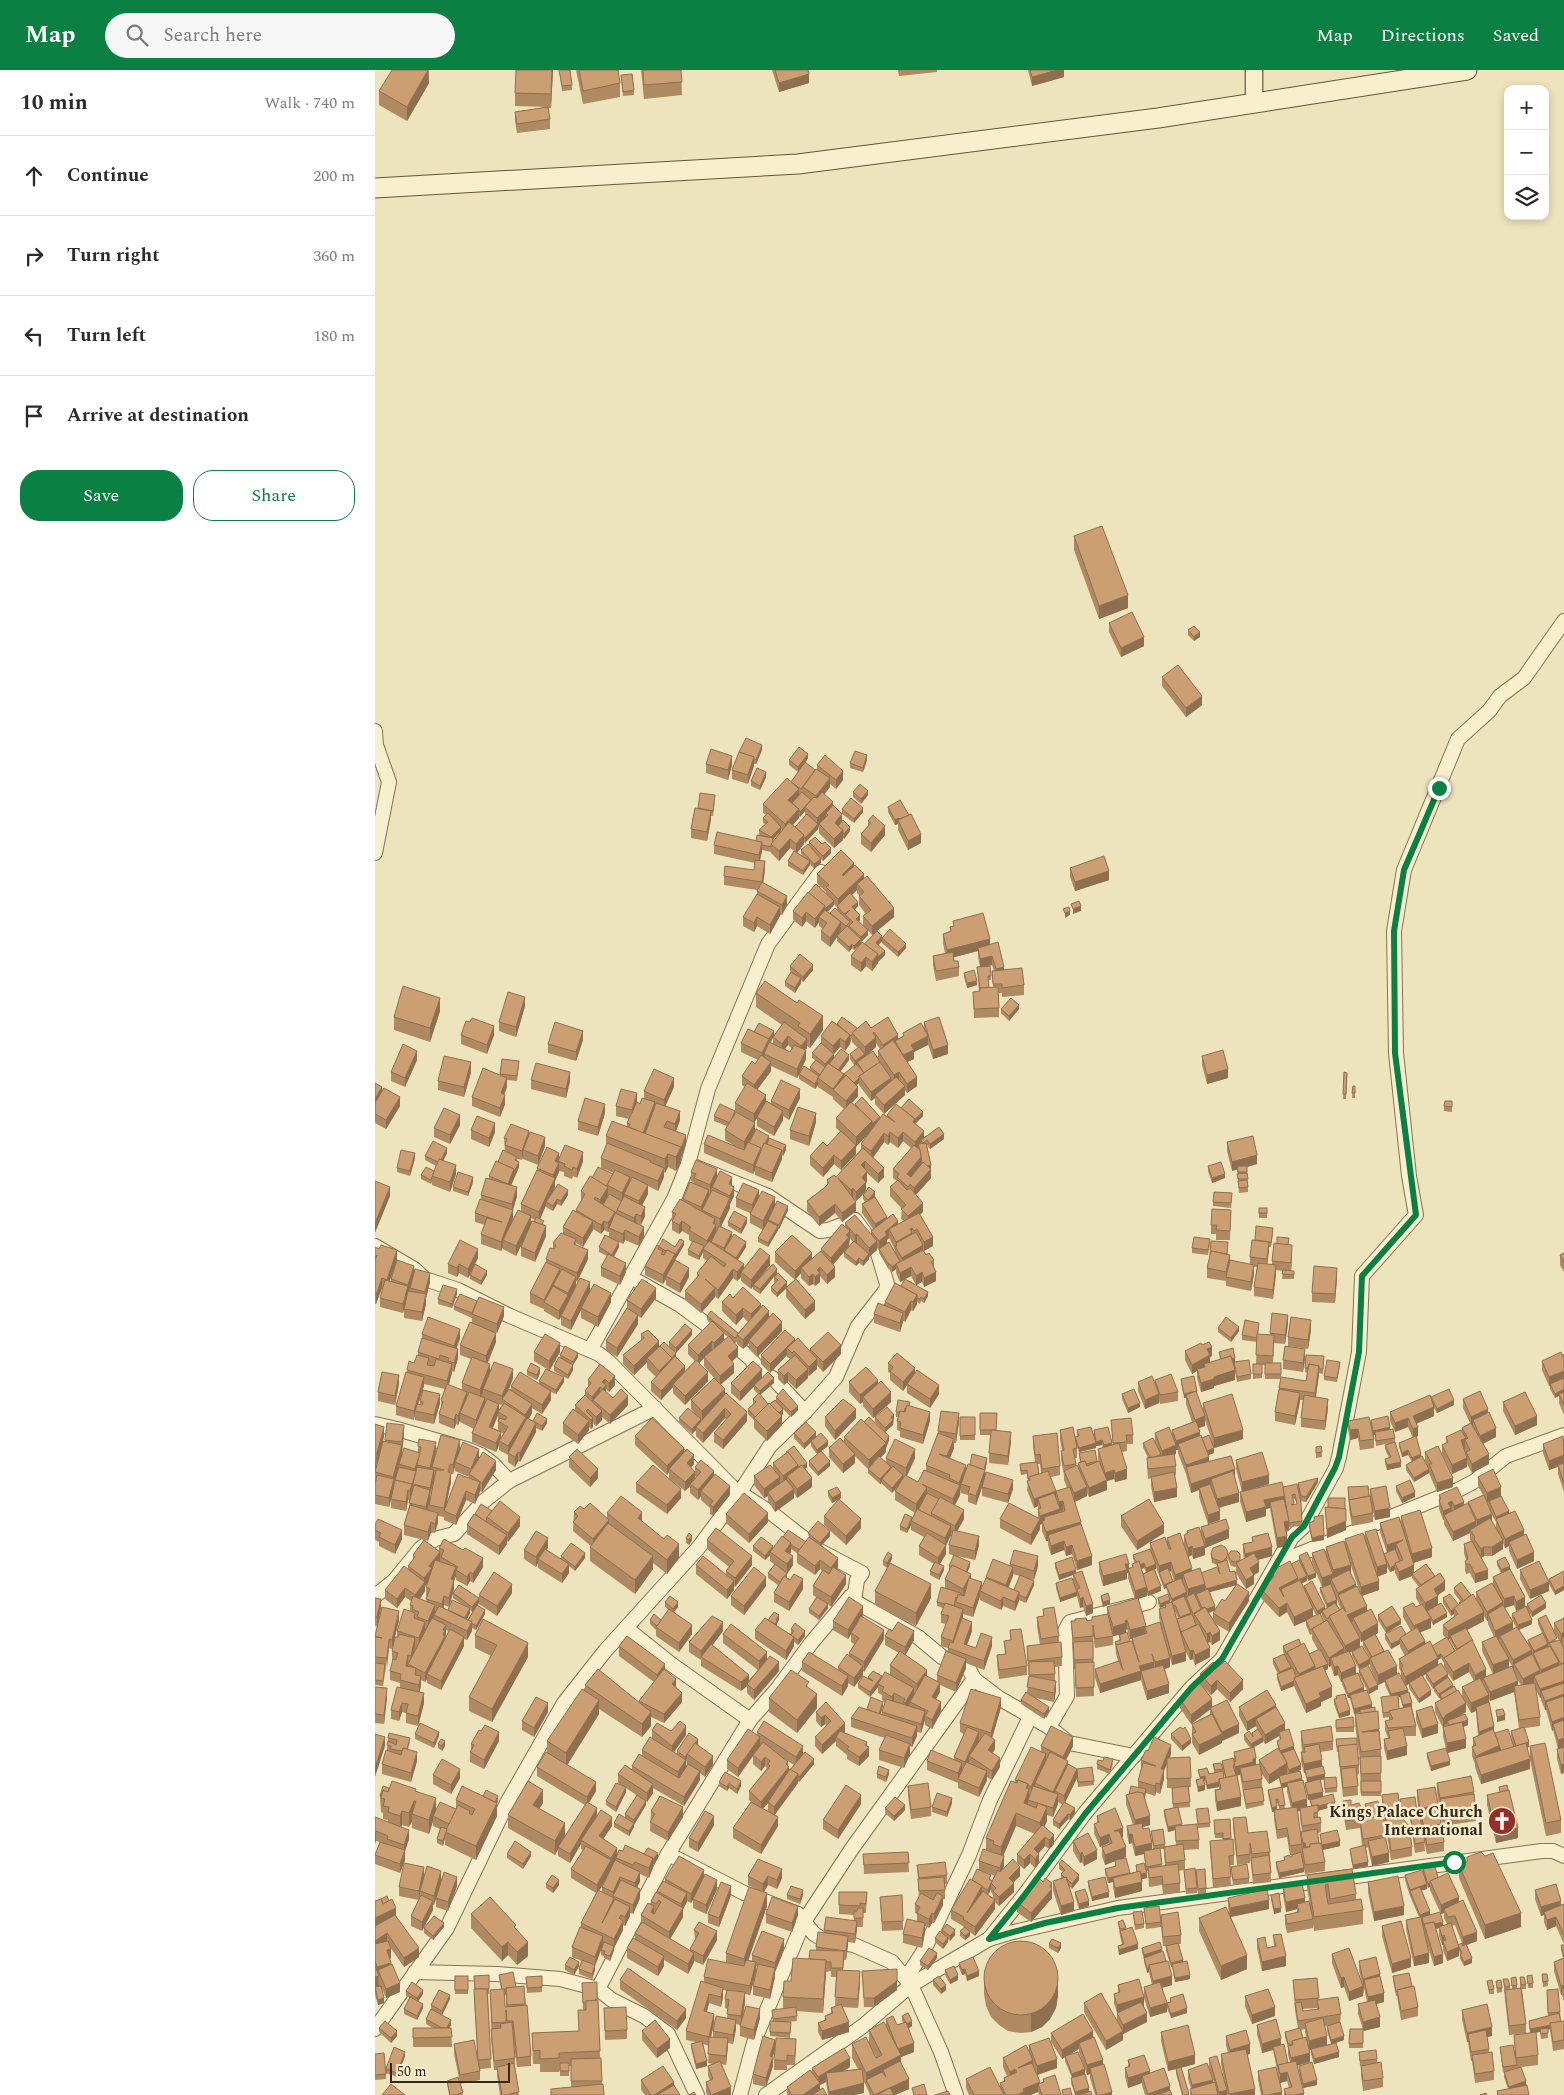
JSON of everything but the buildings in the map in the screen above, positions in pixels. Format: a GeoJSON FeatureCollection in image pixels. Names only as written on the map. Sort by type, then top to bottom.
{"type":"FeatureCollection","features":[{"type":"Feature","properties":{"kind":"main road"},"geometry":{"type":"LineString","coordinates":[[375,188],[797,164],[1158,118],[1467,70]]}},
{"type":"Feature","properties":{"kind":"street"},"geometry":{"type":"LineString","coordinates":[[1254,70],[1254,103]]}},
{"type":"Feature","properties":{"kind":"street"},"geometry":{"type":"LineString","coordinates":[[989,1939],[1085,1814],[1192,1687],[1222,1659],[1292,1537],[1304,1526],[1335,1468],[1339,1457],[1359,1352],[1362,1276],[1416,1215],[1395,1053],[1394,931],[1404,870],[1458,740],[1489,711],[1500,696],[1524,678],[1564,621]]}},
{"type":"Feature","properties":{"kind":"street"},"geometry":{"type":"LineString","coordinates":[[375,731],[376,745],[389,782],[375,853]]}},
{"type":"Feature","properties":{"kind":"street"},"geometry":{"type":"LineString","coordinates":[[590,1350],[613,1306],[632,1278],[674,1199],[688,1164],[708,1089],[768,944],[821,872]]}},
{"type":"Feature","properties":{"kind":"street"},"geometry":{"type":"LineString","coordinates":[[375,2028],[447,1928],[507,1803],[549,1726],[564,1703],[626,1628],[699,1547],[740,1492],[770,1446],[805,1412],[836,1377],[858,1326],[885,1290],[887,1284],[877,1250],[855,1220],[820,1231],[767,1196],[688,1164]]}},
{"type":"Feature","properties":{"kind":"street"},"geometry":{"type":"LineString","coordinates":[[375,1246],[413,1269],[425,1279],[458,1290],[510,1316],[590,1350],[609,1362],[734,1489],[774,1515],[820,1551],[862,1573],[857,1580],[854,1602],[918,1637],[942,1657],[968,1667],[974,1679],[999,1698],[1049,1727],[1074,1745],[1134,1756]]}},
{"type":"Feature","properties":{"kind":"street"},"geometry":{"type":"LineString","coordinates":[[632,1278],[680,1305],[736,1346],[751,1359],[757,1368],[775,1380],[805,1412]]}},
{"type":"Feature","properties":{"kind":"street"},"geometry":{"type":"LineString","coordinates":[[375,1596],[394,1581],[421,1548],[435,1539],[454,1534],[484,1501],[509,1481],[655,1408]]}},
{"type":"Feature","properties":{"kind":"street"},"geometry":{"type":"LineString","coordinates":[[375,1424],[466,1449],[481,1455],[493,1464],[509,1481]]}},
{"type":"Feature","properties":{"kind":"street"},"geometry":{"type":"LineString","coordinates":[[1279,1562],[1452,1493],[1475,1481],[1506,1456],[1564,1435]]}},
{"type":"Feature","properties":{"kind":"street"},"geometry":{"type":"LineString","coordinates":[[598,1988],[668,1854],[750,1720],[778,1688],[812,1642],[847,1603],[855,1589]]}},
{"type":"Feature","properties":{"kind":"street"},"geometry":{"type":"LineString","coordinates":[[1049,1727],[1067,1696],[1065,1631],[1070,1622],[1149,1602]]}},
{"type":"Feature","properties":{"kind":"street"},"geometry":{"type":"LineString","coordinates":[[626,1628],[671,1664],[750,1720]]}},
{"type":"Feature","properties":{"kind":"street"},"geometry":{"type":"LineString","coordinates":[[741,2095],[755,2039],[803,1923],[851,1850],[974,1679]]}},
{"type":"Feature","properties":{"kind":"street"},"geometry":{"type":"LineString","coordinates":[[909,1981],[969,1855],[990,1800],[1030,1717]]}},
{"type":"Feature","properties":{"kind":"street"},"geometry":{"type":"LineString","coordinates":[[766,2095],[863,2026],[909,1981],[989,1939],[1045,1923],[1118,1908],[1542,1850],[1560,1851]]}},
{"type":"Feature","properties":{"kind":"street"},"geometry":{"type":"LineString","coordinates":[[668,1854],[744,1893],[798,1914],[803,1923],[814,1934],[824,1940],[854,1945],[892,1962],[909,1981],[941,2052],[956,2095]]}},
{"type":"Feature","properties":{"kind":"street"},"geometry":{"type":"LineString","coordinates":[[415,1972],[497,1974],[560,1979],[598,1988],[612,2000],[644,2016],[668,2034],[697,2095]]}},
{"type":"Feature","properties":{"kind":"place","name":"Kings Palace Church International"},"geometry":{"type":"Point","coordinates":[1502,1821]}},
{"type":"Feature","properties":{"kind":"route"},"geometry":{"type":"LineString","coordinates":[[1439,788],[1404,870],[1394,931],[1395,1053],[1409,1176],[1416,1215],[1362,1276],[1359,1352],[1339,1457],[1335,1468],[1304,1526],[1292,1537],[1222,1659],[1192,1687],[1085,1814],[989,1939],[1045,1923],[1077,1918],[1118,1908],[1454,1862]]}}]}
